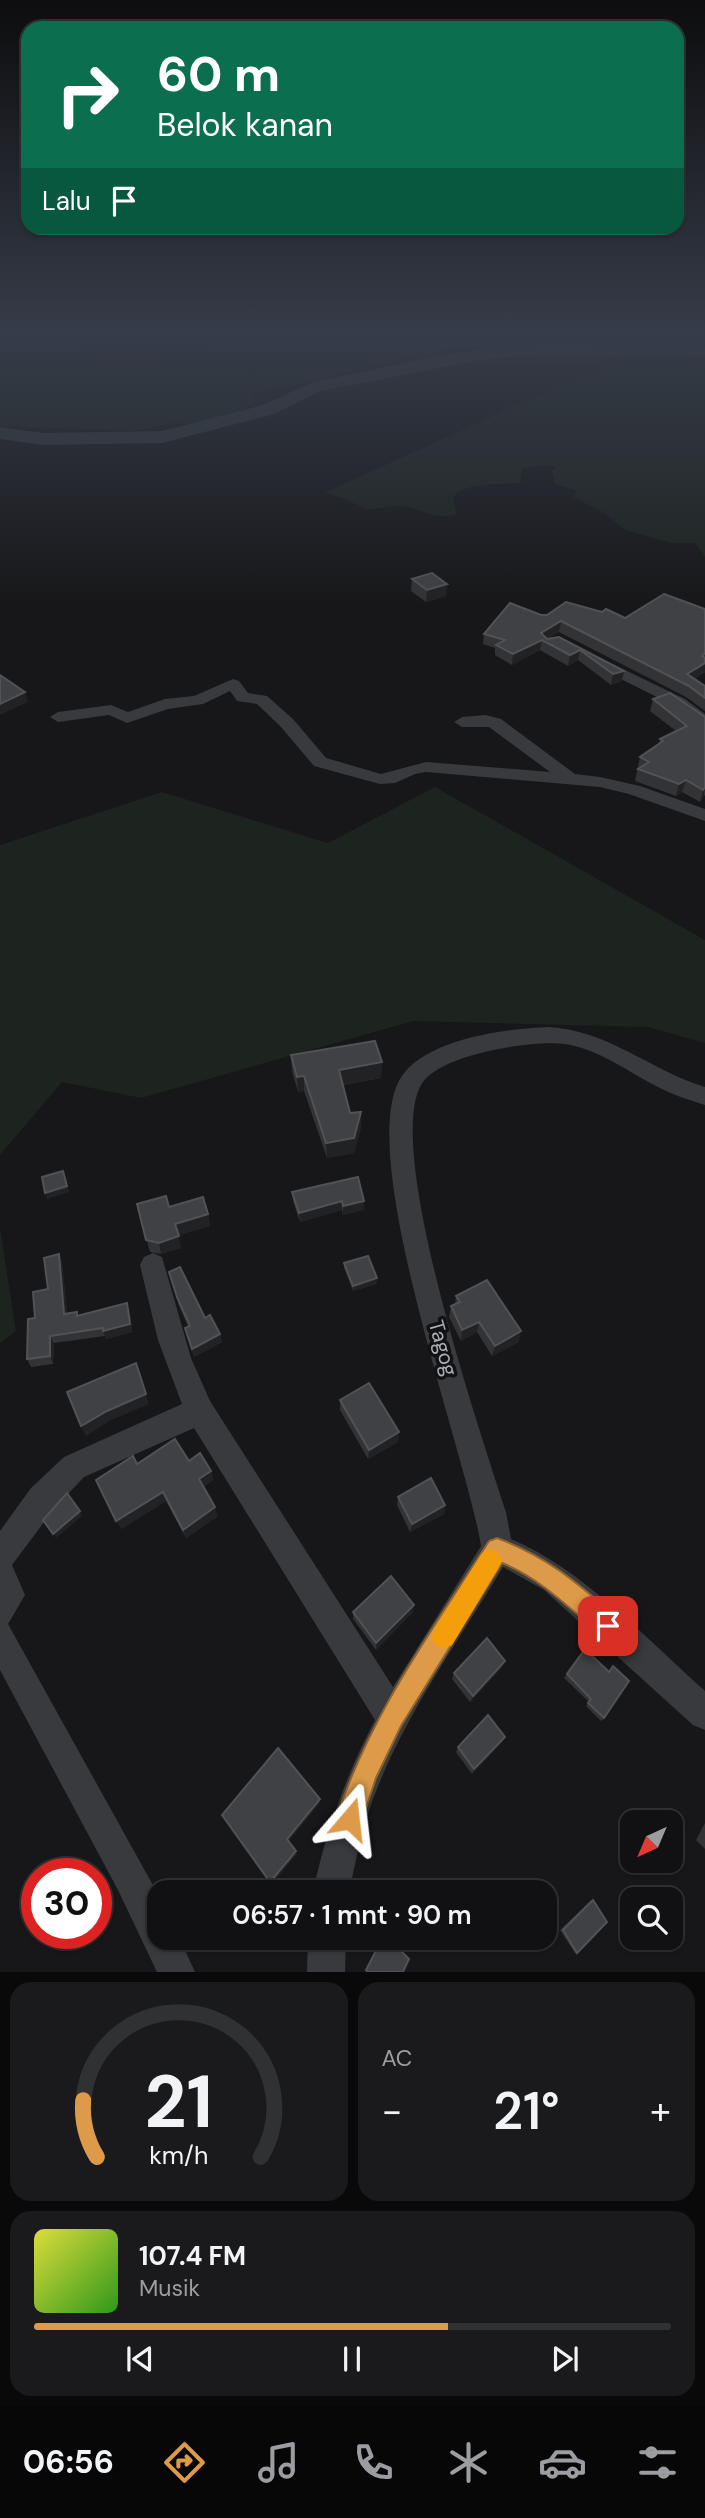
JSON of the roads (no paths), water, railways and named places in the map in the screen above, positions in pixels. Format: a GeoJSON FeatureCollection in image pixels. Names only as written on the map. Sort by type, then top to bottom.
{"type":"FeatureCollection","features":[{"type":"Feature","properties":{"kind":"street"},"geometry":{"type":"LineString","coordinates":[[588,656],[679,702],[705,722]]}},
{"type":"Feature","properties":{"kind":"street"},"geometry":{"type":"LineString","coordinates":[[58,717],[111,710],[127,718],[165,704],[197,701],[233,684],[243,698],[261,699],[287,723],[317,760],[332,766],[383,779],[426,766],[620,785],[705,815]]}},
{"type":"Feature","properties":{"kind":"street"},"geometry":{"type":"LineString","coordinates":[[462,722],[486,720],[495,723],[570,779]]}},
{"type":"Feature","properties":{"kind":"street","name":"Tagog"},"geometry":{"type":"LineString","coordinates":[[497,1549],[491,1512],[419,1266],[402,1172],[402,1111],[410,1080],[433,1062],[475,1046],[526,1035],[563,1035],[592,1042],[659,1079],[705,1096]]}},
{"type":"Feature","properties":{"kind":"street"},"geometry":{"type":"LineString","coordinates":[[153,1265],[170,1338],[184,1379],[200,1411],[392,1717]]}},
{"type":"Feature","properties":{"kind":"street"},"geometry":{"type":"LineString","coordinates":[[0,1556],[42,1499],[74,1467],[200,1411]]}},
{"type":"Feature","properties":{"kind":"street"},"geometry":{"type":"LineString","coordinates":[[333,1880],[335,1864],[364,1774],[392,1717],[497,1549],[524,1560],[555,1579],[705,1713]]}},
{"type":"Feature","properties":{"kind":"street"},"geometry":{"type":"LineString","coordinates":[[0,1573],[9,1595],[0,1612]]}},
{"type":"Feature","properties":{"kind":"street"},"geometry":{"type":"LineString","coordinates":[[0,1637],[147,1910]]}},
{"type":"Feature","properties":{"kind":"street"},"geometry":{"type":"LineString","coordinates":[[166,1950],[176,1972]]}},
{"type":"Feature","properties":{"kind":"street"},"geometry":{"type":"LineString","coordinates":[[326,1972],[327,1950]]}},
{"type":"Feature","properties":{"kind":"waterway"},"geometry":{"type":"LineString","coordinates":[[0,433],[43,439],[162,437],[216,423]]}}]}
